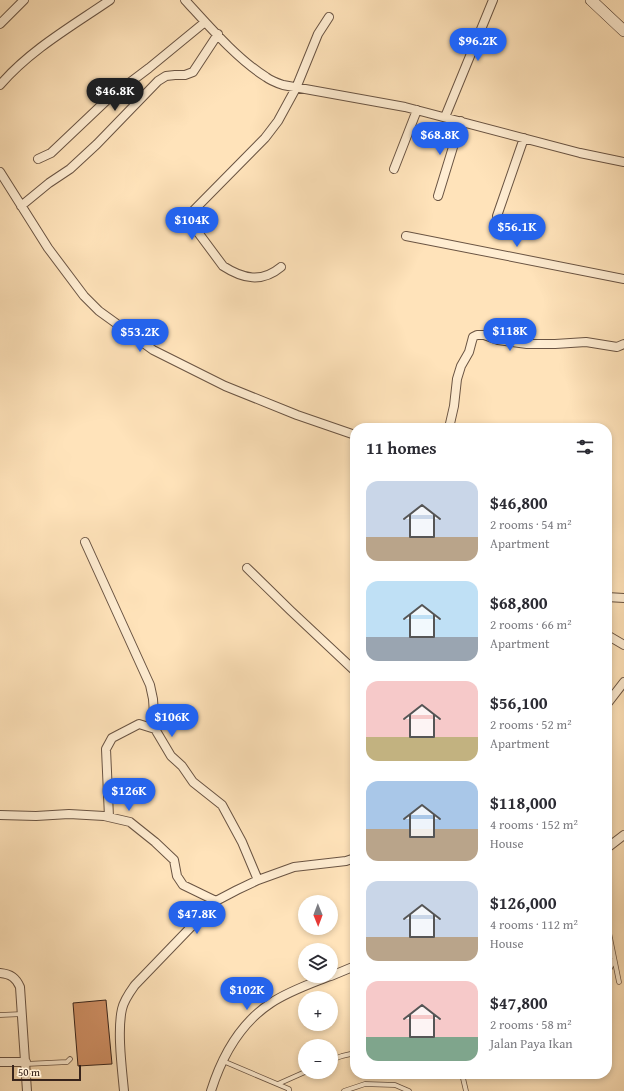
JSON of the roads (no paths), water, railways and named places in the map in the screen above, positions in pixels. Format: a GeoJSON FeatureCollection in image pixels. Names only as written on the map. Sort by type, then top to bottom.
{"type":"FeatureCollection","features":[{"type":"Feature","properties":{"kind":"main road"},"geometry":{"type":"LineString","coordinates":[[591,0],[624,31]]}},
{"type":"Feature","properties":{"kind":"street"},"geometry":{"type":"LineString","coordinates":[[0,24],[24,0]]}},
{"type":"Feature","properties":{"kind":"street"},"geometry":{"type":"LineString","coordinates":[[0,85],[31,55],[110,0]]}},
{"type":"Feature","properties":{"kind":"street"},"geometry":{"type":"LineString","coordinates":[[185,0],[248,64],[267,78],[283,85],[405,107],[580,153],[624,162]]}},
{"type":"Feature","properties":{"kind":"street"},"geometry":{"type":"LineString","coordinates":[[445,117],[493,0]]}},
{"type":"Feature","properties":{"kind":"street"},"geometry":{"type":"LineString","coordinates":[[281,267],[274,273],[256,278],[230,270],[223,266],[194,227],[190,216],[192,212],[265,138],[278,121],[296,88],[318,34],[329,17]]}},
{"type":"Feature","properties":{"kind":"street"},"geometry":{"type":"LineString","coordinates":[[38,159],[51,153],[108,99],[149,68],[205,22]]}},
{"type":"Feature","properties":{"kind":"street"},"geometry":{"type":"LineString","coordinates":[[21,206],[49,183],[70,169],[97,144],[158,81],[166,76],[175,74],[185,75],[193,72],[218,34]]}},
{"type":"Feature","properties":{"kind":"street"},"geometry":{"type":"LineString","coordinates":[[394,169],[417,110]]}},
{"type":"Feature","properties":{"kind":"street"},"geometry":{"type":"LineString","coordinates":[[438,196],[461,122]]}},
{"type":"Feature","properties":{"kind":"street"},"geometry":{"type":"LineString","coordinates":[[497,216],[524,138]]}},
{"type":"Feature","properties":{"kind":"street"},"geometry":{"type":"LineString","coordinates":[[0,172],[48,248],[84,296],[99,312],[153,350],[225,386],[297,415],[350,433]]}},
{"type":"Feature","properties":{"kind":"street"},"geometry":{"type":"LineString","coordinates":[[406,236],[624,279]]}},
{"type":"Feature","properties":{"kind":"street"},"geometry":{"type":"LineString","coordinates":[[450,423],[457,379],[473,337],[477,335],[484,335],[498,340],[527,344],[586,342],[617,347],[624,344]]}},
{"type":"Feature","properties":{"kind":"street"},"geometry":{"type":"LineString","coordinates":[[85,542],[150,685],[153,699],[155,729],[171,756],[182,766],[193,782],[222,806],[242,842],[258,880]]}},
{"type":"Feature","properties":{"kind":"street"},"geometry":{"type":"LineString","coordinates":[[247,568],[350,666]]}},
{"type":"Feature","properties":{"kind":"street"},"geometry":{"type":"LineString","coordinates":[[612,597],[624,598]]}},
{"type":"Feature","properties":{"kind":"street"},"geometry":{"type":"LineString","coordinates":[[612,638],[624,645]]}},
{"type":"Feature","properties":{"kind":"street"},"geometry":{"type":"LineString","coordinates":[[612,696],[624,682]]}},
{"type":"Feature","properties":{"kind":"street"},"geometry":{"type":"LineString","coordinates":[[109,817],[106,749],[112,738],[139,724],[155,729]]}},
{"type":"Feature","properties":{"kind":"street"},"geometry":{"type":"LineString","coordinates":[[0,815],[36,816],[69,814],[109,817],[130,822],[156,842],[174,860],[177,876],[183,885],[216,901]]}},
{"type":"Feature","properties":{"kind":"street"},"geometry":{"type":"LineString","coordinates":[[612,844],[624,835]]}},
{"type":"Feature","properties":{"kind":"street"},"geometry":{"type":"LineString","coordinates":[[124,1091],[121,1061],[120,1024],[122,1009],[127,996],[135,985],[216,901],[258,880],[294,868],[350,860]]}},
{"type":"Feature","properties":{"kind":"street"},"geometry":{"type":"LineString","coordinates":[[338,973],[350,968]]}},
{"type":"Feature","properties":{"kind":"street"},"geometry":{"type":"LineString","coordinates":[[0,973],[12,976],[17,980],[20,987],[27,1091]]}},
{"type":"Feature","properties":{"kind":"street"},"geometry":{"type":"LineString","coordinates":[[211,1091],[227,1050],[238,1035],[253,1019],[270,1004],[313,983]]}},
{"type":"Feature","properties":{"kind":"street"},"geometry":{"type":"LineString","coordinates":[[0,1062],[26,1063]]}},
{"type":"Feature","properties":{"kind":"lane"},"geometry":{"type":"LineString","coordinates":[[612,949],[619,982]]}},
{"type":"Feature","properties":{"kind":"lane"},"geometry":{"type":"LineString","coordinates":[[612,964],[614,960]]}},
{"type":"Feature","properties":{"kind":"lane"},"geometry":{"type":"LineString","coordinates":[[0,1015],[23,1014]]}},
{"type":"Feature","properties":{"kind":"lane"},"geometry":{"type":"LineString","coordinates":[[338,1057],[350,1054]]}},
{"type":"Feature","properties":{"kind":"lane"},"geometry":{"type":"LineString","coordinates":[[26,1063],[67,1062],[70,1059]]}},
{"type":"Feature","properties":{"kind":"lane"},"geometry":{"type":"LineString","coordinates":[[222,1061],[278,1084],[289,1089],[289,1091]]}},
{"type":"Feature","properties":{"kind":"lane"},"geometry":{"type":"LineString","coordinates":[[278,1084],[298,1075]]}},
{"type":"Feature","properties":{"kind":"lane"},"geometry":{"type":"LineString","coordinates":[[463,1079],[466,1091]]}},
{"type":"Feature","properties":{"kind":"lane"},"geometry":{"type":"LineString","coordinates":[[344,1091],[365,1084],[395,1085],[409,1091]]}}]}
